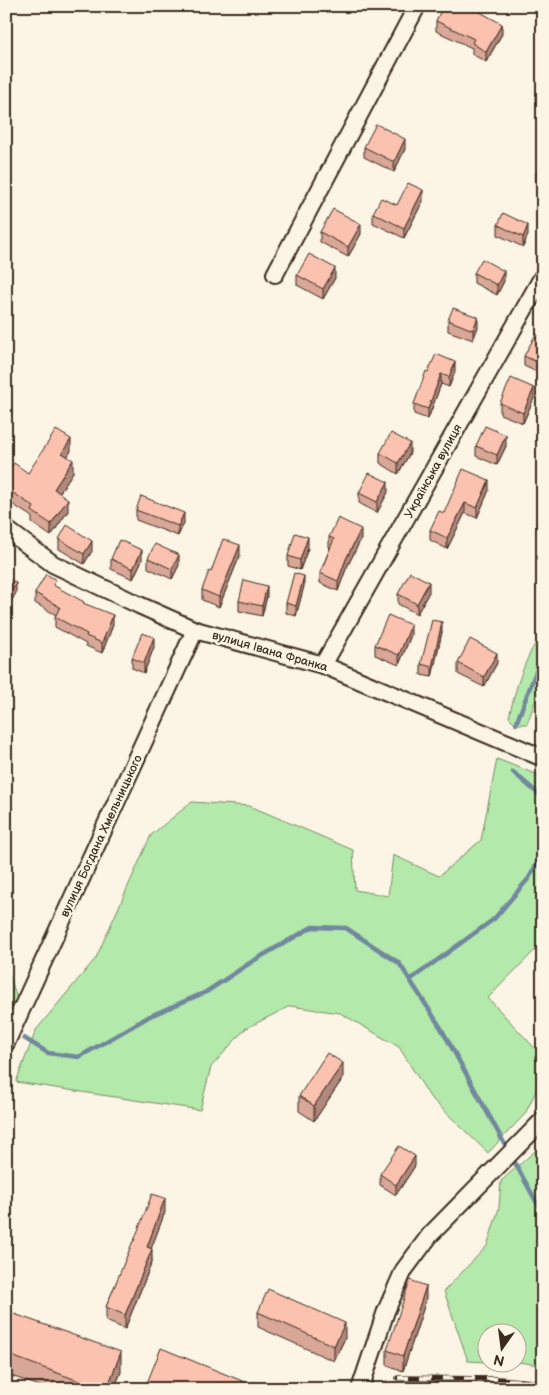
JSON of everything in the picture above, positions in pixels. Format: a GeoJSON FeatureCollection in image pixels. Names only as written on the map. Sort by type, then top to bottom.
{"type":"FeatureCollection","features":[{"type":"Feature","properties":{"kind":"street"},"geometry":{"type":"LineString","coordinates":[[275,274],[417,6]]}},
{"type":"Feature","properties":{"kind":"street","name":"Українська вулиця"},"geometry":{"type":"LineString","coordinates":[[323,666],[543,276]]}},
{"type":"Feature","properties":{"kind":"street","name":"вулиця Івана Франка"},"geometry":{"type":"LineString","coordinates":[[6,529],[53,564],[116,595],[195,630],[323,666],[543,758]]}},
{"type":"Feature","properties":{"kind":"street","name":"вулиця Богдана Хмельницького"},"geometry":{"type":"LineString","coordinates":[[6,1043],[195,630]]}},
{"type":"Feature","properties":{"kind":"street"},"geometry":{"type":"LineString","coordinates":[[360,1389],[386,1311],[404,1270],[430,1235],[541,1122]]}},
{"type":"Feature","properties":{"kind":"green space"},"geometry":{"type":"Polygon","coordinates":[[[543,633],[543,680],[527,724],[516,724],[509,717],[518,685],[531,651],[543,633]]]}},
{"type":"Feature","properties":{"kind":"green space"},"geometry":{"type":"Polygon","coordinates":[[[497,759],[543,777],[543,942],[488,998],[543,1057],[543,1076],[525,1114],[488,1153],[430,1097],[399,1047],[340,1013],[290,1006],[245,1029],[211,1067],[200,1110],[16,1082],[36,1030],[96,958],[151,835],[192,802],[250,806],[353,850],[355,890],[388,896],[393,855],[439,876],[481,840],[497,759]]]}},
{"type":"Feature","properties":{"kind":"green space"},"geometry":{"type":"Polygon","coordinates":[[[6,963],[17,999],[6,1025],[6,963]]]}},
{"type":"Feature","properties":{"kind":"green space"},"geometry":{"type":"Polygon","coordinates":[[[543,1144],[543,1366],[526,1363],[526,1322],[476,1322],[476,1361],[468,1361],[444,1291],[487,1246],[499,1208],[501,1181],[543,1144]]]}},
{"type":"Feature","properties":{"kind":"building"},"geometry":{"type":"Polygon","coordinates":[[[443,6],[469,6],[502,24],[486,52],[472,43],[474,39],[436,21],[443,6]]]}},
{"type":"Feature","properties":{"kind":"building"},"geometry":{"type":"Polygon","coordinates":[[[376,124],[405,139],[394,162],[364,147],[376,124]]]}},
{"type":"Feature","properties":{"kind":"building"},"geometry":{"type":"Polygon","coordinates":[[[543,159],[543,177],[536,174],[543,159]]]}},
{"type":"Feature","properties":{"kind":"building"},"geometry":{"type":"Polygon","coordinates":[[[408,183],[423,190],[404,228],[373,213],[381,198],[397,205],[408,183]]]}},
{"type":"Feature","properties":{"kind":"building"},"geometry":{"type":"Polygon","coordinates":[[[333,209],[361,224],[348,247],[320,232],[333,209]]]}},
{"type":"Feature","properties":{"kind":"building"},"geometry":{"type":"Polygon","coordinates":[[[503,213],[528,225],[523,237],[498,225],[503,213]]]}},
{"type":"Feature","properties":{"kind":"building"},"geometry":{"type":"Polygon","coordinates":[[[309,254],[335,268],[323,289],[297,275],[309,254]]]}},
{"type":"Feature","properties":{"kind":"building"},"geometry":{"type":"Polygon","coordinates":[[[482,259],[504,271],[497,285],[474,273],[482,259]]]}},
{"type":"Feature","properties":{"kind":"building"},"geometry":{"type":"Polygon","coordinates":[[[453,308],[478,317],[473,330],[448,320],[453,308]]]}},
{"type":"Feature","properties":{"kind":"building"},"geometry":{"type":"Polygon","coordinates":[[[536,334],[543,338],[543,365],[524,356],[536,334]]]}},
{"type":"Feature","properties":{"kind":"building"},"geometry":{"type":"Polygon","coordinates":[[[436,354],[455,362],[449,377],[441,374],[428,409],[414,404],[426,371],[428,372],[436,354]]]}},
{"type":"Feature","properties":{"kind":"building"},"geometry":{"type":"Polygon","coordinates":[[[511,378],[534,388],[523,413],[500,403],[511,378]]]}},
{"type":"Feature","properties":{"kind":"building"},"geometry":{"type":"Polygon","coordinates":[[[485,426],[506,435],[497,455],[476,446],[485,426]]]}},
{"type":"Feature","properties":{"kind":"building"},"geometry":{"type":"Polygon","coordinates":[[[56,430],[71,439],[62,453],[73,460],[54,489],[68,499],[51,524],[32,511],[34,507],[6,488],[6,475],[14,463],[28,473],[56,430]]]}},
{"type":"Feature","properties":{"kind":"building"},"geometry":{"type":"Polygon","coordinates":[[[391,433],[410,443],[398,463],[380,453],[391,433]]]}},
{"type":"Feature","properties":{"kind":"building"},"geometry":{"type":"Polygon","coordinates":[[[463,469],[489,480],[477,508],[465,503],[447,538],[430,530],[439,511],[444,513],[463,469]]]}},
{"type":"Feature","properties":{"kind":"building"},"geometry":{"type":"Polygon","coordinates":[[[369,473],[388,482],[377,502],[359,493],[369,473]]]}},
{"type":"Feature","properties":{"kind":"building"},"geometry":{"type":"Polygon","coordinates":[[[141,496],[184,513],[178,526],[136,510],[141,496]]]}},
{"type":"Feature","properties":{"kind":"building"},"geometry":{"type":"Polygon","coordinates":[[[338,518],[361,529],[346,559],[338,581],[320,573],[334,539],[329,537],[338,518]]]}},
{"type":"Feature","properties":{"kind":"building"},"geometry":{"type":"Polygon","coordinates":[[[67,525],[92,541],[84,554],[59,539],[67,525]]]}},
{"type":"Feature","properties":{"kind":"building"},"geometry":{"type":"Polygon","coordinates":[[[295,533],[308,537],[300,560],[288,556],[295,533]]]}},
{"type":"Feature","properties":{"kind":"building"},"geometry":{"type":"Polygon","coordinates":[[[223,539],[240,545],[219,597],[202,590],[223,539]]]}},
{"type":"Feature","properties":{"kind":"building"},"geometry":{"type":"Polygon","coordinates":[[[119,540],[142,550],[133,569],[111,559],[119,540]]]}},
{"type":"Feature","properties":{"kind":"building"},"geometry":{"type":"Polygon","coordinates":[[[155,544],[179,555],[172,569],[148,558],[155,544]]]}},
{"type":"Feature","properties":{"kind":"building"},"geometry":{"type":"Polygon","coordinates":[[[410,572],[429,582],[417,604],[398,594],[410,572]]]}},
{"type":"Feature","properties":{"kind":"building"},"geometry":{"type":"Polygon","coordinates":[[[294,573],[304,576],[296,606],[286,603],[294,573]]]}},
{"type":"Feature","properties":{"kind":"building"},"geometry":{"type":"Polygon","coordinates":[[[46,574],[56,580],[53,585],[83,603],[113,615],[102,643],[86,636],[87,634],[55,617],[60,607],[35,593],[46,574]]]}},
{"type":"Feature","properties":{"kind":"building"},"geometry":{"type":"Polygon","coordinates":[[[6,578],[16,583],[6,600],[6,578]]]}},
{"type":"Feature","properties":{"kind":"building"},"geometry":{"type":"Polygon","coordinates":[[[244,580],[267,586],[262,606],[239,601],[244,580]]]}},
{"type":"Feature","properties":{"kind":"building"},"geometry":{"type":"Polygon","coordinates":[[[388,615],[411,625],[399,655],[375,645],[388,615]]]}},
{"type":"Feature","properties":{"kind":"building"},"geometry":{"type":"Polygon","coordinates":[[[432,620],[442,622],[432,667],[421,664],[432,620]]]}},
{"type":"Feature","properties":{"kind":"building"},"geometry":{"type":"Polygon","coordinates":[[[142,633],[154,637],[144,663],[132,658],[142,633]]]}},
{"type":"Feature","properties":{"kind":"building"},"geometry":{"type":"Polygon","coordinates":[[[470,639],[497,653],[484,677],[458,663],[470,639]]]}},
{"type":"Feature","properties":{"kind":"building"},"geometry":{"type":"Polygon","coordinates":[[[327,1053],[343,1063],[314,1106],[299,1096],[327,1053]]]}},
{"type":"Feature","properties":{"kind":"building"},"geometry":{"type":"Polygon","coordinates":[[[399,1146],[415,1156],[396,1185],[380,1174],[399,1146]]]}},
{"type":"Feature","properties":{"kind":"building"},"geometry":{"type":"Polygon","coordinates":[[[152,1194],[165,1198],[147,1247],[152,1249],[125,1315],[106,1307],[152,1194]]]}},
{"type":"Feature","properties":{"kind":"building"},"geometry":{"type":"Polygon","coordinates":[[[410,1280],[426,1286],[403,1356],[387,1350],[410,1280]]]}},
{"type":"Feature","properties":{"kind":"building"},"geometry":{"type":"Polygon","coordinates":[[[268,1289],[345,1323],[334,1346],[258,1312],[268,1289]]]}},
{"type":"Feature","properties":{"kind":"building"},"geometry":{"type":"Polygon","coordinates":[[[6,1311],[121,1352],[107,1389],[101,1389],[6,1354],[6,1311]]]}},
{"type":"Feature","properties":{"kind":"building"},"geometry":{"type":"Polygon","coordinates":[[[161,1348],[262,1389],[147,1389],[145,1388],[161,1348]]]}},
{"type":"Feature","properties":{"kind":"waterway"},"geometry":{"type":"LineString","coordinates":[[516,724],[543,653]]}},
{"type":"Feature","properties":{"kind":"waterway"},"geometry":{"type":"LineString","coordinates":[[513,772],[542,797],[543,804]]}},
{"type":"Feature","properties":{"kind":"waterway"},"geometry":{"type":"LineString","coordinates":[[410,980],[494,919],[529,878],[543,852]]}},
{"type":"Feature","properties":{"kind":"waterway"},"geometry":{"type":"LineString","coordinates":[[24,1038],[48,1053],[79,1057],[150,1016],[206,992],[253,961],[312,927],[346,928],[399,963],[441,1028],[543,1214]]}},
{"type":"Feature","properties":{"kind":"railway"},"geometry":{"type":"LineString","coordinates":[[398,1378],[498,1379],[543,1383]]}}]}
